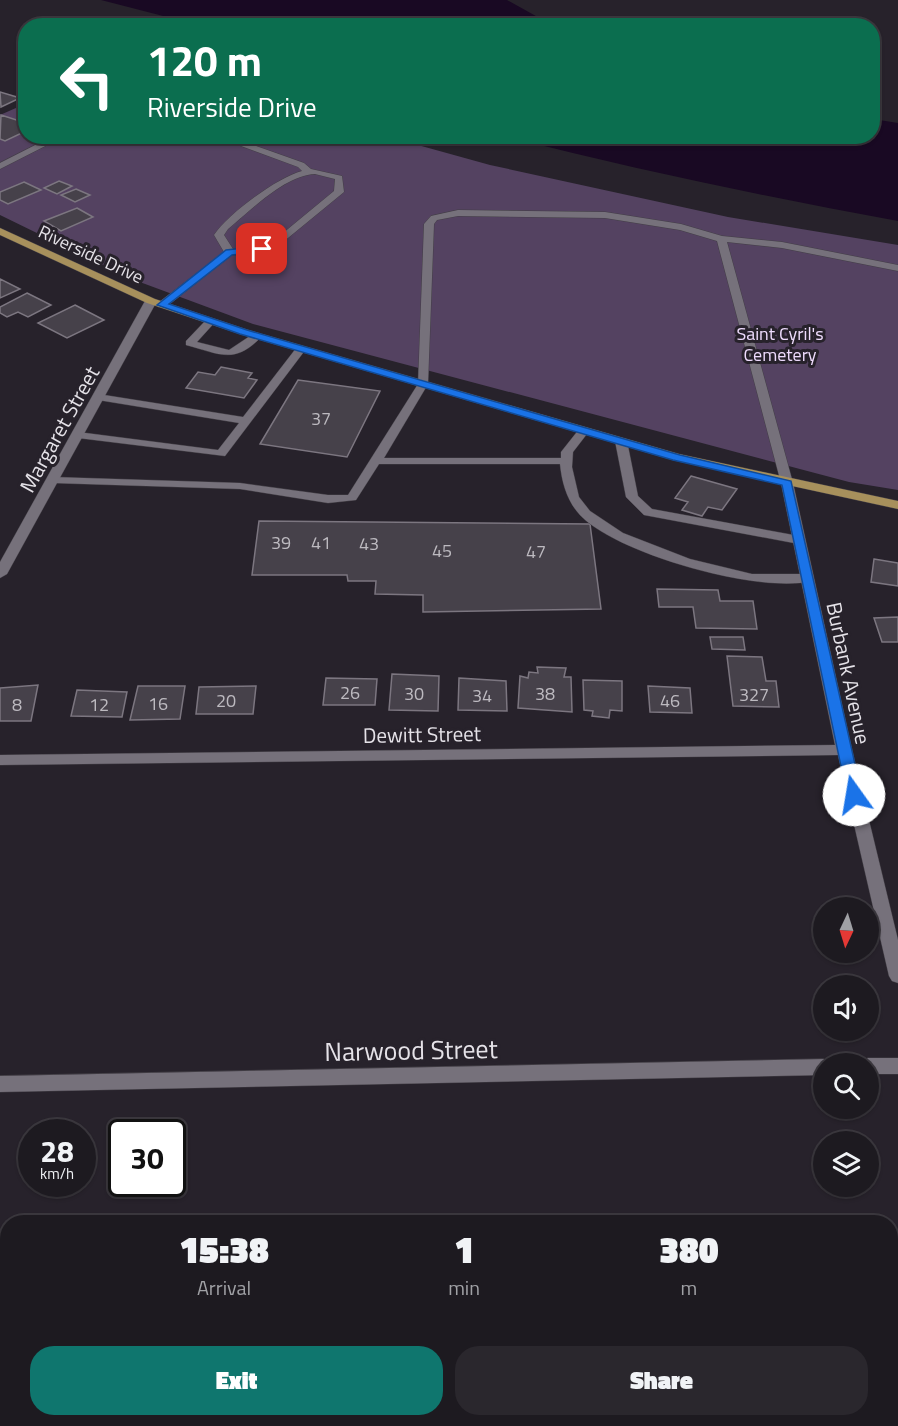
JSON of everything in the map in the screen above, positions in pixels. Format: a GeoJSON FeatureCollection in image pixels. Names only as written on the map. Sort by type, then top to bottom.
{"type":"FeatureCollection","features":[{"type":"Feature","properties":{"kind":"main road","name":"Riverside Drive"},"geometry":{"type":"LineString","coordinates":[[0,231],[156,303],[258,336],[677,458],[898,505]]}},
{"type":"Feature","properties":{"kind":"street","name":"Margaret Street"},"geometry":{"type":"LineString","coordinates":[[0,574],[99,397],[156,303]]}},
{"type":"Feature","properties":{"kind":"street","name":"Burbank Avenue"},"geometry":{"type":"LineString","coordinates":[[787,483],[844,750],[898,976]]}},
{"type":"Feature","properties":{"kind":"street","name":"Dewitt Street"},"geometry":{"type":"LineString","coordinates":[[0,760],[844,750]]}},
{"type":"Feature","properties":{"kind":"street"},"geometry":{"type":"LineString","coordinates":[[879,1066],[898,1066]]}},
{"type":"Feature","properties":{"kind":"street","name":"Narwood Street"},"geometry":{"type":"LineString","coordinates":[[0,1084],[813,1067]]}},
{"type":"Feature","properties":{"kind":"lane"},"geometry":{"type":"LineString","coordinates":[[0,166],[45,144]]}},
{"type":"Feature","properties":{"kind":"lane"},"geometry":{"type":"LineString","coordinates":[[241,144],[302,165],[308,171]]}},
{"type":"Feature","properties":{"kind":"lane"},"geometry":{"type":"LineString","coordinates":[[156,303],[230,252],[247,252],[274,244],[339,192],[339,178],[327,173],[308,171],[292,177],[224,228],[219,235],[230,252]]}},
{"type":"Feature","properties":{"kind":"lane"},"geometry":{"type":"LineString","coordinates":[[53,480],[240,486],[328,499],[352,498],[423,384],[429,224],[434,218],[445,214],[492,212],[604,215],[681,227],[721,239],[782,244],[898,268]]}},
{"type":"Feature","properties":{"kind":"lane"},"geometry":{"type":"LineString","coordinates":[[721,239],[787,483]]}},
{"type":"Feature","properties":{"kind":"lane"},"geometry":{"type":"LineString","coordinates":[[211,321],[190,343],[229,353],[236,352],[258,336]]}},
{"type":"Feature","properties":{"kind":"lane"},"geometry":{"type":"LineString","coordinates":[[78,435],[220,454],[301,349]]}},
{"type":"Feature","properties":{"kind":"lane"},"geometry":{"type":"LineString","coordinates":[[99,397],[246,421]]}},
{"type":"Feature","properties":{"kind":"lane"},"geometry":{"type":"LineString","coordinates":[[584,430],[567,452],[573,498],[586,514],[619,536],[686,562],[752,578],[807,578]]}},
{"type":"Feature","properties":{"kind":"lane"},"geometry":{"type":"LineString","coordinates":[[621,441],[632,497],[648,512],[799,540]]}},
{"type":"Feature","properties":{"kind":"lane"},"geometry":{"type":"LineString","coordinates":[[376,461],[567,461]]}},
{"type":"Feature","properties":{"kind":"green space","name":"Saint Cyril's Cemetery"},"geometry":{"type":"Polygon","coordinates":[[[18,107],[18,144],[414,144],[490,165],[728,217],[898,245],[898,490],[849,482],[253,324],[129,278],[0,215],[0,115],[18,107]]]}},
{"type":"Feature","properties":{"kind":"shaded area"},"geometry":{"type":"Polygon","coordinates":[[[101,0],[507,0],[539,18],[171,18],[101,0]]]}},
{"type":"Feature","properties":{"kind":"shaded area"},"geometry":{"type":"Polygon","coordinates":[[[880,120],[898,123],[898,221],[702,182],[536,144],[880,144],[880,120]]]}},
{"type":"Feature","properties":{"kind":"building"},"geometry":{"type":"Polygon","coordinates":[[[0,92],[18,97],[18,99],[1,107],[0,92]]]}},
{"type":"Feature","properties":{"kind":"building"},"geometry":{"type":"Polygon","coordinates":[[[1,115],[18,120],[18,135],[5,141],[0,139],[1,115]]]}},
{"type":"Feature","properties":{"kind":"building"},"geometry":{"type":"Polygon","coordinates":[[[59,181],[72,186],[57,194],[44,188],[59,181]]]}},
{"type":"Feature","properties":{"kind":"building"},"geometry":{"type":"Polygon","coordinates":[[[24,182],[41,190],[8,204],[0,200],[0,192],[24,182]]]}},
{"type":"Feature","properties":{"kind":"building"},"geometry":{"type":"Polygon","coordinates":[[[76,189],[90,195],[75,202],[61,195],[76,189]]]}},
{"type":"Feature","properties":{"kind":"building"},"geometry":{"type":"Polygon","coordinates":[[[77,208],[93,217],[61,231],[44,221],[77,208]]]}},
{"type":"Feature","properties":{"kind":"building"},"geometry":{"type":"Polygon","coordinates":[[[0,279],[20,289],[0,298],[0,279]]]}},
{"type":"Feature","properties":{"kind":"building"},"geometry":{"type":"Polygon","coordinates":[[[27,293],[51,305],[28,317],[18,312],[7,317],[0,313],[0,307],[27,293]]]}},
{"type":"Feature","properties":{"kind":"building"},"geometry":{"type":"Polygon","coordinates":[[[75,305],[104,320],[67,338],[38,323],[75,305]]]}},
{"type":"Feature","properties":{"kind":"building"},"geometry":{"type":"Polygon","coordinates":[[[221,367],[252,373],[248,378],[257,380],[244,398],[186,388],[198,372],[215,375],[221,367]]]}},
{"type":"Feature","properties":{"kind":"building"},"geometry":{"type":"Polygon","coordinates":[[[298,380],[380,391],[347,457],[260,444],[298,380]]]}},
{"type":"Feature","properties":{"kind":"building"},"geometry":{"type":"Polygon","coordinates":[[[691,476],[737,489],[722,510],[708,507],[702,516],[682,510],[688,502],[675,498],[691,476]]]}},
{"type":"Feature","properties":{"kind":"building"},"geometry":{"type":"Polygon","coordinates":[[[259,521],[590,524],[601,609],[423,612],[423,595],[375,594],[376,581],[348,581],[347,575],[252,575],[259,521]]]}},
{"type":"Feature","properties":{"kind":"building"},"geometry":{"type":"Polygon","coordinates":[[[874,559],[898,563],[898,586],[871,582],[874,559]]]}},
{"type":"Feature","properties":{"kind":"building"},"geometry":{"type":"Polygon","coordinates":[[[657,589],[718,590],[720,601],[753,601],[757,629],[696,628],[693,607],[659,607],[657,589]]]}},
{"type":"Feature","properties":{"kind":"building"},"geometry":{"type":"Polygon","coordinates":[[[898,617],[898,642],[882,642],[874,618],[898,617]]]}},
{"type":"Feature","properties":{"kind":"building"},"geometry":{"type":"Polygon","coordinates":[[[710,637],[743,637],[745,650],[712,649],[710,637]]]}},
{"type":"Feature","properties":{"kind":"building"},"geometry":{"type":"Polygon","coordinates":[[[727,656],[762,657],[766,681],[776,681],[779,707],[733,706],[727,656]]]}},
{"type":"Feature","properties":{"kind":"building"},"geometry":{"type":"Polygon","coordinates":[[[537,667],[566,668],[564,677],[571,677],[572,712],[518,708],[520,676],[528,678],[529,672],[538,673],[537,667]]]}},
{"type":"Feature","properties":{"kind":"building"},"geometry":{"type":"Polygon","coordinates":[[[392,674],[439,676],[438,711],[389,710],[392,674]]]}},
{"type":"Feature","properties":{"kind":"building"},"geometry":{"type":"Polygon","coordinates":[[[326,678],[377,679],[375,705],[323,705],[326,678]]]}},
{"type":"Feature","properties":{"kind":"building"},"geometry":{"type":"Polygon","coordinates":[[[459,678],[506,681],[507,711],[458,710],[459,678]]]}},
{"type":"Feature","properties":{"kind":"building"},"geometry":{"type":"Polygon","coordinates":[[[583,680],[622,681],[622,711],[610,710],[609,718],[592,716],[593,711],[584,710],[583,680]]]}},
{"type":"Feature","properties":{"kind":"building"},"geometry":{"type":"Polygon","coordinates":[[[38,685],[31,721],[0,721],[0,688],[38,685]]]}},
{"type":"Feature","properties":{"kind":"building"},"geometry":{"type":"Polygon","coordinates":[[[138,686],[185,686],[180,719],[130,720],[138,686]]]}},
{"type":"Feature","properties":{"kind":"building"},"geometry":{"type":"Polygon","coordinates":[[[256,686],[253,714],[196,714],[199,687],[256,686]]]}},
{"type":"Feature","properties":{"kind":"building"},"geometry":{"type":"Polygon","coordinates":[[[648,686],[690,688],[692,713],[650,712],[648,686]]]}},
{"type":"Feature","properties":{"kind":"building"},"geometry":{"type":"Polygon","coordinates":[[[77,690],[127,692],[122,717],[71,716],[77,690]]]}},
{"type":"Feature","properties":{"kind":"route"},"geometry":{"type":"LineString","coordinates":[[262,249],[230,252],[162,305],[244,332],[677,458],[787,483],[854,795]]}}]}
